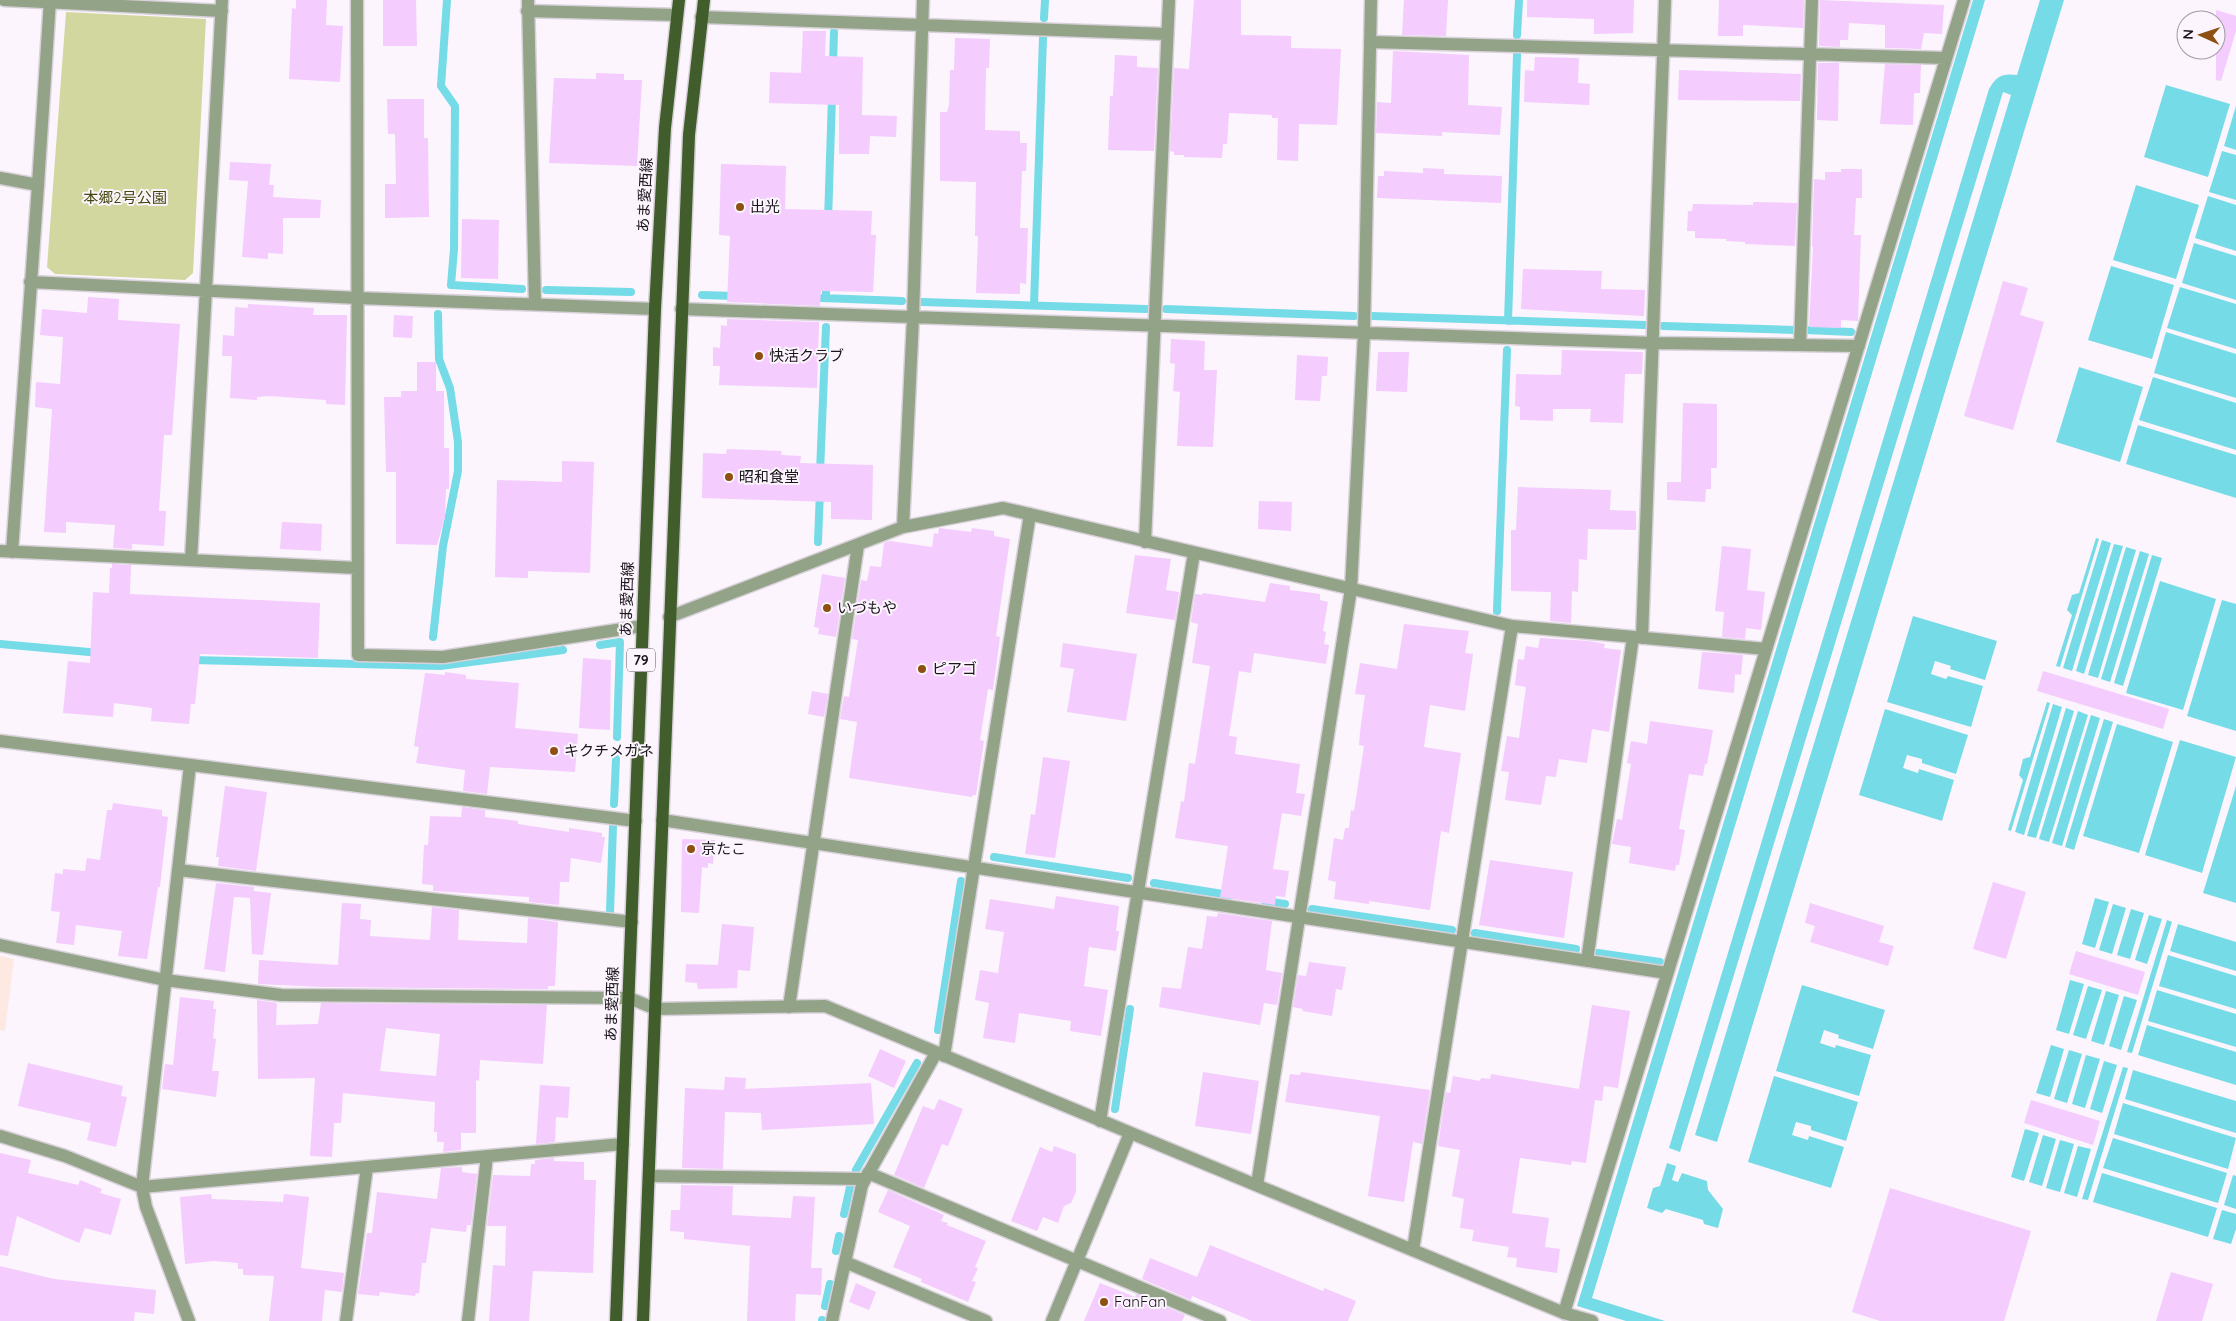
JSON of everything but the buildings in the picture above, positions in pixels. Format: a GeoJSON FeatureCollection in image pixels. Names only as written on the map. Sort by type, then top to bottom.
{"type":"FeatureCollection","features":[{"type":"Feature","properties":{"kind":"main road","name":"あま愛西線"},"geometry":{"type":"LineString","coordinates":[[616,1321],[655,309],[665,128],[679,0]]}},
{"type":"Feature","properties":{"kind":"main road","name":"79"},"geometry":{"type":"LineString","coordinates":[[643,1321],[689,135],[704,0]]}},
{"type":"Feature","properties":{"kind":"street"},"geometry":{"type":"LineString","coordinates":[[4,0],[222,5],[191,560]]}},
{"type":"Feature","properties":{"kind":"street"},"geometry":{"type":"LineString","coordinates":[[50,0],[38,185],[6,551],[357,568]]}},
{"type":"Feature","properties":{"kind":"street"},"geometry":{"type":"LineString","coordinates":[[357,0],[358,654],[443,657],[642,626]]}},
{"type":"Feature","properties":{"kind":"street"},"geometry":{"type":"LineString","coordinates":[[903,527],[913,318],[924,0]]}},
{"type":"Feature","properties":{"kind":"street"},"geometry":{"type":"LineString","coordinates":[[1146,542],[1168,0]]}},
{"type":"Feature","properties":{"kind":"street"},"geometry":{"type":"LineString","coordinates":[[1257,1185],[1351,589],[1364,334],[1371,0]]}},
{"type":"Feature","properties":{"kind":"street"},"geometry":{"type":"LineString","coordinates":[[1587,961],[1638,638],[1654,343],[1665,0]]}},
{"type":"Feature","properties":{"kind":"street"},"geometry":{"type":"LineString","coordinates":[[1800,345],[1812,0]]}},
{"type":"Feature","properties":{"kind":"street"},"geometry":{"type":"LineString","coordinates":[[1564,1313],[1964,0]]}},
{"type":"Feature","properties":{"kind":"street"},"geometry":{"type":"LineString","coordinates":[[535,304],[528,5],[677,15]]}},
{"type":"Feature","properties":{"kind":"street"},"geometry":{"type":"LineString","coordinates":[[702,17],[1166,34]]}},
{"type":"Feature","properties":{"kind":"street"},"geometry":{"type":"LineString","coordinates":[[1370,42],[1946,58]]}},
{"type":"Feature","properties":{"kind":"street"},"geometry":{"type":"LineString","coordinates":[[0,178],[38,185]]}},
{"type":"Feature","properties":{"kind":"street"},"geometry":{"type":"LineString","coordinates":[[30,282],[358,298],[655,309]]}},
{"type":"Feature","properties":{"kind":"street"},"geometry":{"type":"LineString","coordinates":[[681,309],[1364,334],[1654,343],[1859,346]]}},
{"type":"Feature","properties":{"kind":"street"},"geometry":{"type":"LineString","coordinates":[[669,617],[903,527],[1002,508],[1512,626],[1766,649]]}},
{"type":"Feature","properties":{"kind":"street"},"geometry":{"type":"LineString","coordinates":[[832,1321],[866,1176],[940,1054],[975,868],[1030,514]]}},
{"type":"Feature","properties":{"kind":"street"},"geometry":{"type":"LineString","coordinates":[[789,1007],[858,545]]}},
{"type":"Feature","properties":{"kind":"street"},"geometry":{"type":"LineString","coordinates":[[1100,1120],[1194,553]]}},
{"type":"Feature","properties":{"kind":"street"},"geometry":{"type":"LineString","coordinates":[[1413,1250],[1512,626]]}},
{"type":"Feature","properties":{"kind":"street"},"geometry":{"type":"LineString","coordinates":[[0,741],[636,821]]}},
{"type":"Feature","properties":{"kind":"street"},"geometry":{"type":"LineString","coordinates":[[189,1321],[146,1207],[142,1188],[190,765]]}},
{"type":"Feature","properties":{"kind":"street"},"geometry":{"type":"LineString","coordinates":[[662,820],[1667,973]]}},
{"type":"Feature","properties":{"kind":"street"},"geometry":{"type":"LineString","coordinates":[[178,870],[632,922]]}},
{"type":"Feature","properties":{"kind":"street"},"geometry":{"type":"LineString","coordinates":[[0,945],[165,980],[281,995],[629,998],[656,1009],[825,1006],[1564,1313],[1592,1321]]}},
{"type":"Feature","properties":{"kind":"street"},"geometry":{"type":"LineString","coordinates":[[1052,1321],[1130,1133]]}},
{"type":"Feature","properties":{"kind":"street"},"geometry":{"type":"LineString","coordinates":[[0,1136],[65,1156],[142,1188],[623,1144]]}},
{"type":"Feature","properties":{"kind":"street"},"geometry":{"type":"LineString","coordinates":[[468,1321],[487,1156]]}},
{"type":"Feature","properties":{"kind":"street"},"geometry":{"type":"LineString","coordinates":[[346,1321],[367,1167]]}},
{"type":"Feature","properties":{"kind":"street"},"geometry":{"type":"LineString","coordinates":[[649,1176],[866,1176],[1220,1321]]}},
{"type":"Feature","properties":{"kind":"street"},"geometry":{"type":"LineString","coordinates":[[845,1262],[986,1321]]}},
{"type":"Feature","properties":{"kind":"shaded area"},"geometry":{"type":"Polygon","coordinates":[[[0,956],[14,959],[5,1031],[0,1030],[0,956]]]}},
{"type":"Feature","properties":{"kind":"green space","name":"本郷2号公園"},"geometry":{"type":"Polygon","coordinates":[[[66,12],[206,19],[193,273],[185,280],[55,274],[47,267],[66,12]]]}},
{"type":"Feature","properties":{"kind":"water"},"geometry":{"type":"Polygon","coordinates":[[[1973,0],[1985,0],[1592,1298],[1665,1321],[1626,1321],[1577,1306],[1973,0]]]}},
{"type":"Feature","properties":{"kind":"water"},"geometry":{"type":"Polygon","coordinates":[[[2040,0],[2064,0],[1717,1142],[1695,1135],[2011,95],[2003,92],[1680,1152],[1669,1148],[1989,89],[2000,76],[2017,75],[2040,0]]]}},
{"type":"Feature","properties":{"kind":"water"},"geometry":{"type":"Polygon","coordinates":[[[2166,85],[2230,104],[2208,177],[2144,157],[2166,85]]]}},
{"type":"Feature","properties":{"kind":"water"},"geometry":{"type":"Polygon","coordinates":[[[2236,106],[2236,150],[2224,146],[2236,106]]]}},
{"type":"Feature","properties":{"kind":"water"},"geometry":{"type":"Polygon","coordinates":[[[2222,151],[2236,155],[2236,200],[2209,192],[2222,151]]]}},
{"type":"Feature","properties":{"kind":"water"},"geometry":{"type":"Polygon","coordinates":[[[2136,185],[2199,205],[2176,279],[2113,260],[2136,185]]]}},
{"type":"Feature","properties":{"kind":"water"},"geometry":{"type":"Polygon","coordinates":[[[2208,196],[2236,205],[2236,251],[2195,238],[2208,196]]]}},
{"type":"Feature","properties":{"kind":"water"},"geometry":{"type":"Polygon","coordinates":[[[2194,243],[2236,256],[2236,300],[2182,283],[2194,243]]]}},
{"type":"Feature","properties":{"kind":"water"},"geometry":{"type":"Polygon","coordinates":[[[2111,266],[2174,285],[2152,359],[2088,340],[2111,266]]]}},
{"type":"Feature","properties":{"kind":"water"},"geometry":{"type":"Polygon","coordinates":[[[2180,287],[2236,304],[2236,349],[2167,328],[2180,287]]]}},
{"type":"Feature","properties":{"kind":"water"},"geometry":{"type":"Polygon","coordinates":[[[2166,332],[2236,354],[2236,398],[2154,373],[2166,332]]]}},
{"type":"Feature","properties":{"kind":"water"},"geometry":{"type":"Polygon","coordinates":[[[2079,367],[2143,387],[2120,462],[2056,442],[2079,367]]]}},
{"type":"Feature","properties":{"kind":"water"},"geometry":{"type":"Polygon","coordinates":[[[2153,377],[2236,403],[2236,450],[2139,420],[2153,377]]]}},
{"type":"Feature","properties":{"kind":"water"},"geometry":{"type":"Polygon","coordinates":[[[2138,425],[2236,455],[2236,498],[2126,464],[2138,425]]]}},
{"type":"Feature","properties":{"kind":"water"},"geometry":{"type":"Polygon","coordinates":[[[2096,538],[2099,539],[2060,667],[2056,666],[2072,615],[2067,610],[2072,595],[2079,593],[2096,538]]]}},
{"type":"Feature","properties":{"kind":"water"},"geometry":{"type":"Polygon","coordinates":[[[2102,540],[2111,543],[2072,671],[2063,668],[2102,540]]]}},
{"type":"Feature","properties":{"kind":"water"},"geometry":{"type":"Polygon","coordinates":[[[2114,544],[2123,546],[2084,674],[2076,671],[2114,544]]]}},
{"type":"Feature","properties":{"kind":"water"},"geometry":{"type":"Polygon","coordinates":[[[2126,547],[2136,550],[2098,678],[2088,675],[2126,547]]]}},
{"type":"Feature","properties":{"kind":"water"},"geometry":{"type":"Polygon","coordinates":[[[2140,551],[2149,554],[2110,682],[2101,679],[2140,551]]]}},
{"type":"Feature","properties":{"kind":"water"},"geometry":{"type":"Polygon","coordinates":[[[2152,555],[2162,558],[2123,686],[2114,683],[2152,555]]]}},
{"type":"Feature","properties":{"kind":"water"},"geometry":{"type":"Polygon","coordinates":[[[2160,581],[2216,599],[2183,710],[2126,693],[2160,581]]]}},
{"type":"Feature","properties":{"kind":"water"},"geometry":{"type":"Polygon","coordinates":[[[2222,600],[2236,604],[2236,731],[2187,716],[2222,600]]]}},
{"type":"Feature","properties":{"kind":"water"},"geometry":{"type":"Polygon","coordinates":[[[1913,616],[1997,641],[1985,680],[1950,669],[1951,666],[1935,661],[1931,674],[1946,679],[1948,676],[1983,686],[1971,727],[1887,702],[1913,616]]]}},
{"type":"Feature","properties":{"kind":"water"},"geometry":{"type":"Polygon","coordinates":[[[2047,702],[2050,703],[2011,831],[2008,830],[2023,780],[2019,775],[2023,759],[2030,757],[2047,702]]]}},
{"type":"Feature","properties":{"kind":"water"},"geometry":{"type":"Polygon","coordinates":[[[2053,704],[2062,707],[2024,835],[2015,832],[2053,704]]]}},
{"type":"Feature","properties":{"kind":"water"},"geometry":{"type":"Polygon","coordinates":[[[2066,708],[2074,711],[2036,838],[2027,836],[2066,708]]]}},
{"type":"Feature","properties":{"kind":"water"},"geometry":{"type":"Polygon","coordinates":[[[1885,709],[1968,735],[1956,774],[1922,763],[1922,759],[1907,755],[1903,768],[1918,773],[1919,769],[1954,780],[1942,821],[1859,795],[1885,709]]]}},
{"type":"Feature","properties":{"kind":"water"},"geometry":{"type":"Polygon","coordinates":[[[2078,711],[2088,715],[2049,842],[2039,839],[2078,711]]]}},
{"type":"Feature","properties":{"kind":"water"},"geometry":{"type":"Polygon","coordinates":[[[2091,715],[2100,718],[2062,846],[2052,843],[2091,715]]]}},
{"type":"Feature","properties":{"kind":"water"},"geometry":{"type":"Polygon","coordinates":[[[2104,719],[2113,722],[2074,850],[2065,847],[2104,719]]]}},
{"type":"Feature","properties":{"kind":"water"},"geometry":{"type":"Polygon","coordinates":[[[2117,724],[2173,742],[2139,853],[2083,836],[2117,724]]]}},
{"type":"Feature","properties":{"kind":"water"},"geometry":{"type":"Polygon","coordinates":[[[2180,740],[2236,757],[2202,873],[2145,855],[2180,740]]]}},
{"type":"Feature","properties":{"kind":"water"},"geometry":{"type":"Polygon","coordinates":[[[2236,786],[2236,903],[2203,893],[2236,786]]]}},
{"type":"Feature","properties":{"kind":"water"},"geometry":{"type":"Polygon","coordinates":[[[2095,898],[2109,902],[2095,948],[2082,944],[2095,898]]]}},
{"type":"Feature","properties":{"kind":"water"},"geometry":{"type":"Polygon","coordinates":[[[2113,904],[2126,908],[2112,954],[2099,950],[2113,904]]]}},
{"type":"Feature","properties":{"kind":"water"},"geometry":{"type":"Polygon","coordinates":[[[2131,909],[2144,913],[2130,959],[2117,955],[2131,909]]]}},
{"type":"Feature","properties":{"kind":"water"},"geometry":{"type":"Polygon","coordinates":[[[2149,915],[2162,919],[2147,964],[2135,960],[2149,915]]]}},
{"type":"Feature","properties":{"kind":"water"},"geometry":{"type":"Polygon","coordinates":[[[2167,920],[2172,922],[2132,1053],[2127,1052],[2167,920]]]}},
{"type":"Feature","properties":{"kind":"water"},"geometry":{"type":"Polygon","coordinates":[[[2178,924],[2236,942],[2236,971],[2170,951],[2178,924]]]}},
{"type":"Feature","properties":{"kind":"water"},"geometry":{"type":"Polygon","coordinates":[[[2168,955],[2236,976],[2236,1009],[2159,986],[2168,955]]]}},
{"type":"Feature","properties":{"kind":"water"},"geometry":{"type":"Polygon","coordinates":[[[2070,980],[2084,984],[2069,1034],[2056,1030],[2070,980]]]}},
{"type":"Feature","properties":{"kind":"water"},"geometry":{"type":"Polygon","coordinates":[[[1802,985],[1885,1010],[1873,1049],[1838,1038],[1839,1035],[1824,1030],[1820,1043],[1835,1048],[1836,1045],[1871,1055],[1859,1096],[1776,1071],[1802,985]]]}},
{"type":"Feature","properties":{"kind":"water"},"geometry":{"type":"Polygon","coordinates":[[[2088,986],[2102,990],[2086,1039],[2073,1035],[2088,986]]]}},
{"type":"Feature","properties":{"kind":"water"},"geometry":{"type":"Polygon","coordinates":[[[2157,990],[2236,1014],[2236,1047],[2148,1021],[2157,990]]]}},
{"type":"Feature","properties":{"kind":"water"},"geometry":{"type":"Polygon","coordinates":[[[2106,991],[2119,995],[2104,1045],[2091,1041],[2106,991]]]}},
{"type":"Feature","properties":{"kind":"water"},"geometry":{"type":"Polygon","coordinates":[[[2124,996],[2137,1000],[2121,1050],[2109,1046],[2124,996]]]}},
{"type":"Feature","properties":{"kind":"water"},"geometry":{"type":"Polygon","coordinates":[[[2147,1025],[2236,1052],[2236,1085],[2138,1055],[2147,1025]]]}},
{"type":"Feature","properties":{"kind":"water"},"geometry":{"type":"Polygon","coordinates":[[[2051,1045],[2064,1049],[2050,1097],[2036,1093],[2051,1045]]]}},
{"type":"Feature","properties":{"kind":"water"},"geometry":{"type":"Polygon","coordinates":[[[2069,1050],[2082,1054],[2067,1103],[2054,1099],[2069,1050]]]}},
{"type":"Feature","properties":{"kind":"water"},"geometry":{"type":"Polygon","coordinates":[[[2086,1055],[2100,1059],[2085,1108],[2072,1104],[2086,1055]]]}},
{"type":"Feature","properties":{"kind":"water"},"geometry":{"type":"Polygon","coordinates":[[[2104,1061],[2117,1065],[2102,1113],[2090,1109],[2104,1061]]]}},
{"type":"Feature","properties":{"kind":"water"},"geometry":{"type":"Polygon","coordinates":[[[2123,1067],[2128,1068],[2088,1200],[2082,1199],[2123,1067]]]}},
{"type":"Feature","properties":{"kind":"water"},"geometry":{"type":"Polygon","coordinates":[[[2133,1070],[2236,1101],[2236,1133],[2125,1099],[2133,1070]]]}},
{"type":"Feature","properties":{"kind":"water"},"geometry":{"type":"Polygon","coordinates":[[[1774,1076],[1858,1102],[1846,1141],[1811,1130],[1811,1126],[1796,1122],[1792,1135],[1808,1140],[1809,1136],[1844,1147],[1831,1188],[1748,1162],[1774,1076]]]}},
{"type":"Feature","properties":{"kind":"water"},"geometry":{"type":"Polygon","coordinates":[[[2123,1103],[2236,1138],[2228,1169],[2114,1134],[2123,1103]]]}},
{"type":"Feature","properties":{"kind":"water"},"geometry":{"type":"Polygon","coordinates":[[[2025,1129],[2039,1133],[2024,1181],[2011,1177],[2025,1129]]]}},
{"type":"Feature","properties":{"kind":"water"},"geometry":{"type":"Polygon","coordinates":[[[2043,1135],[2056,1139],[2042,1186],[2029,1182],[2043,1135]]]}},
{"type":"Feature","properties":{"kind":"water"},"geometry":{"type":"Polygon","coordinates":[[[2113,1138],[2227,1173],[2218,1203],[2103,1168],[2113,1138]]]}},
{"type":"Feature","properties":{"kind":"water"},"geometry":{"type":"Polygon","coordinates":[[[2060,1140],[2074,1144],[2060,1192],[2046,1188],[2060,1140]]]}},
{"type":"Feature","properties":{"kind":"water"},"geometry":{"type":"Polygon","coordinates":[[[2078,1146],[2091,1149],[2077,1197],[2064,1193],[2078,1146]]]}},
{"type":"Feature","properties":{"kind":"water"},"geometry":{"type":"Polygon","coordinates":[[[1667,1163],[1676,1166],[1672,1180],[1678,1182],[1682,1173],[1707,1181],[1708,1190],[1723,1209],[1718,1228],[1704,1224],[1703,1220],[1666,1209],[1662,1213],[1647,1208],[1653,1188],[1660,1186],[1667,1163]]]}},
{"type":"Feature","properties":{"kind":"water"},"geometry":{"type":"Polygon","coordinates":[[[2102,1173],[2217,1208],[2208,1237],[2093,1202],[2102,1173]]]}},
{"type":"Feature","properties":{"kind":"water"},"geometry":{"type":"Polygon","coordinates":[[[2233,1175],[2236,1176],[2236,1209],[2224,1205],[2233,1175]]]}},
{"type":"Feature","properties":{"kind":"water"},"geometry":{"type":"Polygon","coordinates":[[[2222,1210],[2236,1214],[2236,1229],[2231,1244],[2213,1239],[2222,1210]]]}},
{"type":"Feature","properties":{"kind":"waterway"},"geometry":{"type":"LineString","coordinates":[[447,0],[441,86],[455,106],[454,249],[451,285],[522,289]]}},
{"type":"Feature","properties":{"kind":"waterway"},"geometry":{"type":"LineString","coordinates":[[1044,18],[1045,0]]}},
{"type":"Feature","properties":{"kind":"waterway"},"geometry":{"type":"LineString","coordinates":[[1517,35],[1519,0]]}},
{"type":"Feature","properties":{"kind":"waterway"},"geometry":{"type":"LineString","coordinates":[[833,65],[834,32]]}},
{"type":"Feature","properties":{"kind":"waterway"},"geometry":{"type":"LineString","coordinates":[[1034,305],[1043,38]]}},
{"type":"Feature","properties":{"kind":"waterway"},"geometry":{"type":"LineString","coordinates":[[1508,321],[1517,55]]}},
{"type":"Feature","properties":{"kind":"waterway"},"geometry":{"type":"LineString","coordinates":[[828,220],[832,97]]}},
{"type":"Feature","properties":{"kind":"waterway"},"geometry":{"type":"LineString","coordinates":[[826,282],[826,298]]}},
{"type":"Feature","properties":{"kind":"waterway"},"geometry":{"type":"LineString","coordinates":[[546,290],[631,292]]}},
{"type":"Feature","properties":{"kind":"waterway"},"geometry":{"type":"LineString","coordinates":[[702,295],[735,296]]}},
{"type":"Feature","properties":{"kind":"waterway"},"geometry":{"type":"LineString","coordinates":[[822,298],[902,301]]}},
{"type":"Feature","properties":{"kind":"waterway"},"geometry":{"type":"LineString","coordinates":[[922,302],[1146,309]]}},
{"type":"Feature","properties":{"kind":"waterway"},"geometry":{"type":"LineString","coordinates":[[1166,309],[1354,316]]}},
{"type":"Feature","properties":{"kind":"waterway"},"geometry":{"type":"LineString","coordinates":[[433,637],[443,546],[458,471],[458,442],[450,388],[439,359],[438,314]]}},
{"type":"Feature","properties":{"kind":"waterway"},"geometry":{"type":"LineString","coordinates":[[1371,316],[1645,325]]}},
{"type":"Feature","properties":{"kind":"waterway"},"geometry":{"type":"LineString","coordinates":[[1663,326],[1795,330]]}},
{"type":"Feature","properties":{"kind":"waterway"},"geometry":{"type":"LineString","coordinates":[[820,472],[826,327]]}},
{"type":"Feature","properties":{"kind":"waterway"},"geometry":{"type":"LineString","coordinates":[[1806,330],[1851,332]]}},
{"type":"Feature","properties":{"kind":"waterway"},"geometry":{"type":"LineString","coordinates":[[1497,611],[1507,350]]}},
{"type":"Feature","properties":{"kind":"waterway"},"geometry":{"type":"LineString","coordinates":[[818,542],[820,491]]}},
{"type":"Feature","properties":{"kind":"waterway"},"geometry":{"type":"LineString","coordinates":[[600,645],[620,642],[617,737]]}},
{"type":"Feature","properties":{"kind":"waterway"},"geometry":{"type":"LineString","coordinates":[[0,644],[100,653]]}},
{"type":"Feature","properties":{"kind":"waterway"},"geometry":{"type":"LineString","coordinates":[[191,660],[440,666],[563,650]]}},
{"type":"Feature","properties":{"kind":"waterway"},"geometry":{"type":"LineString","coordinates":[[614,804],[616,759]]}},
{"type":"Feature","properties":{"kind":"waterway"},"geometry":{"type":"LineString","coordinates":[[610,912],[613,826]]}},
{"type":"Feature","properties":{"kind":"waterway"},"geometry":{"type":"LineString","coordinates":[[994,857],[1128,878]]}},
{"type":"Feature","properties":{"kind":"waterway"},"geometry":{"type":"LineString","coordinates":[[938,1030],[961,881]]}},
{"type":"Feature","properties":{"kind":"waterway"},"geometry":{"type":"LineString","coordinates":[[1154,883],[1229,895]]}},
{"type":"Feature","properties":{"kind":"waterway"},"geometry":{"type":"LineString","coordinates":[[1265,901],[1285,904]]}},
{"type":"Feature","properties":{"kind":"waterway"},"geometry":{"type":"LineString","coordinates":[[1312,909],[1452,930]]}},
{"type":"Feature","properties":{"kind":"waterway"},"geometry":{"type":"LineString","coordinates":[[1475,933],[1576,949]]}},
{"type":"Feature","properties":{"kind":"waterway"},"geometry":{"type":"LineString","coordinates":[[1598,953],[1660,962]]}},
{"type":"Feature","properties":{"kind":"waterway"},"geometry":{"type":"LineString","coordinates":[[1115,1109],[1130,1009]]}},
{"type":"Feature","properties":{"kind":"waterway"},"geometry":{"type":"LineString","coordinates":[[856,1170],[917,1063]]}},
{"type":"Feature","properties":{"kind":"waterway"},"geometry":{"type":"LineString","coordinates":[[844,1214],[850,1187]]}},
{"type":"Feature","properties":{"kind":"waterway"},"geometry":{"type":"LineString","coordinates":[[836,1251],[839,1236]]}},
{"type":"Feature","properties":{"kind":"waterway"},"geometry":{"type":"LineString","coordinates":[[825,1306],[830,1284]]}},
{"type":"Feature","properties":{"kind":"place","name":"出光"},"geometry":{"type":"Point","coordinates":[740,207]}},
{"type":"Feature","properties":{"kind":"place","name":"快活クラブ"},"geometry":{"type":"Point","coordinates":[759,356]}},
{"type":"Feature","properties":{"kind":"place","name":"昭和食堂"},"geometry":{"type":"Point","coordinates":[729,477]}},
{"type":"Feature","properties":{"kind":"place","name":"いづもや"},"geometry":{"type":"Point","coordinates":[827,608]}},
{"type":"Feature","properties":{"kind":"place","name":"ピアゴ"},"geometry":{"type":"Point","coordinates":[922,669]}},
{"type":"Feature","properties":{"kind":"place","name":"キクチメガネ"},"geometry":{"type":"Point","coordinates":[554,751]}},
{"type":"Feature","properties":{"kind":"place","name":"京たこ"},"geometry":{"type":"Point","coordinates":[691,849]}},
{"type":"Feature","properties":{"kind":"place","name":"FanFan"},"geometry":{"type":"Point","coordinates":[1104,1302]}}]}
